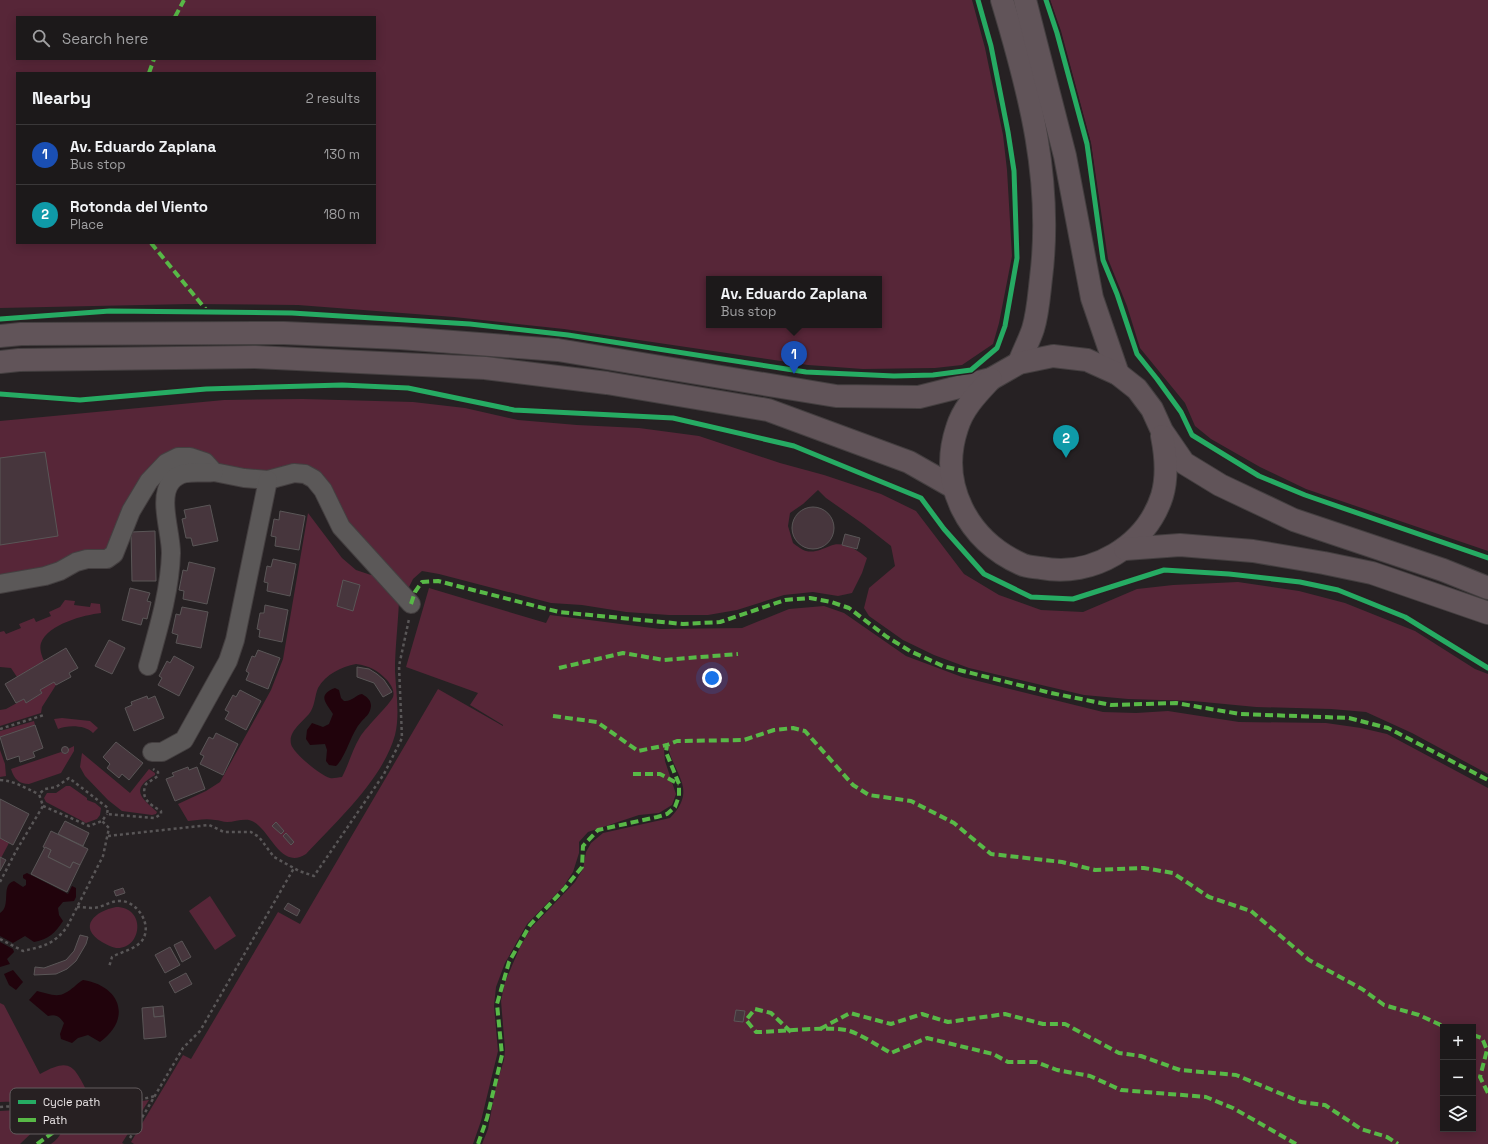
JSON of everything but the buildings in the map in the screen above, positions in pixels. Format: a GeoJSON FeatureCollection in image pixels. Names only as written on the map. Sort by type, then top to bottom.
{"type":"FeatureCollection","features":[{"type":"Feature","properties":{"kind":"main road"},"geometry":{"type":"LineString","coordinates":[[1002,0],[1025,77],[1041,157],[1044,189],[1044,252],[1038,300],[1033,328],[1019,363]]}},
{"type":"Feature","properties":{"kind":"main road"},"geometry":{"type":"LineString","coordinates":[[1025,0],[1065,156],[1092,298],[1118,374]]}},
{"type":"Feature","properties":{"kind":"main road"},"geometry":{"type":"LineString","coordinates":[[0,336],[21,334],[284,333],[400,338],[558,350],[836,396],[919,397],[991,379],[1019,363],[1053,356],[1087,360],[1118,374],[1137,389],[1152,409],[1162,431],[1184,463],[1220,485],[1294,520],[1443,570],[1488,588]]}},
{"type":"Feature","properties":{"kind":"main road"},"geometry":{"type":"LineString","coordinates":[[0,362],[66,359],[255,357],[485,368],[599,382],[768,410],[909,462],[953,486]]}},
{"type":"Feature","properties":{"kind":"main road"},"geometry":{"type":"LineString","coordinates":[[991,379],[971,401],[957,427],[951,457],[953,486],[967,520],[990,547],[1022,565],[1057,571],[1093,566],[1125,549],[1148,525],[1162,496],[1167,463],[1162,431]]}},
{"type":"Feature","properties":{"kind":"main road"},"geometry":{"type":"LineString","coordinates":[[1125,549],[1180,545],[1254,551],[1324,563],[1372,574],[1488,613]]}},
{"type":"Feature","properties":{"kind":"lane"},"geometry":{"type":"LineString","coordinates":[[0,584],[45,576],[60,571],[76,562],[87,559],[100,560],[110,557],[114,554],[131,511],[145,487],[166,463],[178,457],[190,457],[205,462],[214,472]]}},
{"type":"Feature","properties":{"kind":"lane"},"geometry":{"type":"LineString","coordinates":[[148,666],[159,627],[167,589],[171,552],[164,498],[167,488],[172,480],[182,474],[190,472],[214,472],[268,480],[294,473],[304,474],[314,479],[323,490],[342,527],[411,604]]}},
{"type":"Feature","properties":{"kind":"lane"},"geometry":{"type":"LineString","coordinates":[[152,752],[162,752],[184,740],[228,661],[235,640],[268,480]]}},
{"type":"Feature","properties":{"kind":"path"},"geometry":{"type":"LineString","coordinates":[[108,836],[209,826],[224,832],[251,832],[259,837],[274,857],[294,868],[314,876],[384,774],[402,738],[399,666],[411,604]]}},
{"type":"Feature","properties":{"kind":"path"},"geometry":{"type":"LineString","coordinates":[[0,729],[44,715]]}},
{"type":"Feature","properties":{"kind":"path"},"geometry":{"type":"LineString","coordinates":[[107,814],[155,818],[161,814],[161,811],[146,801],[144,795],[146,784],[158,776],[158,772],[145,763],[147,756],[152,752]]}},
{"type":"Feature","properties":{"kind":"path"},"geometry":{"type":"LineString","coordinates":[[0,780],[15,781],[22,787],[39,794],[43,806],[89,826],[102,821],[107,814],[108,808],[69,778],[56,787],[45,789],[39,794]]}},
{"type":"Feature","properties":{"kind":"path"},"geometry":{"type":"LineString","coordinates":[[0,882],[16,851],[43,806]]}},
{"type":"Feature","properties":{"kind":"path"},"geometry":{"type":"LineString","coordinates":[[0,939],[23,951],[50,944],[59,937],[77,907],[103,856],[109,828],[102,821]]}},
{"type":"Feature","properties":{"kind":"path"},"geometry":{"type":"LineString","coordinates":[[142,1118],[183,1048],[200,1031],[294,868]]}},
{"type":"Feature","properties":{"kind":"path"},"geometry":{"type":"LineString","coordinates":[[77,907],[98,908],[119,901],[131,903],[139,911],[144,921],[145,932],[140,943],[112,957],[109,967]]}},
{"type":"Feature","properties":{"kind":"path"},"geometry":{"type":"LineString","coordinates":[[142,1099],[155,1096]]}},
{"type":"Feature","properties":{"kind":"path"},"geometry":{"type":"LineString","coordinates":[[130,1138],[132,1134]]}},
{"type":"Feature","properties":{"kind":"shaded area"},"geometry":{"type":"Polygon","coordinates":[[[0,0],[972,0],[985,48],[1003,135],[1007,170],[1012,256],[999,323],[993,344],[962,365],[935,368],[863,369],[808,365],[564,329],[454,317],[298,305],[189,304],[0,308],[0,0]]]}},
{"type":"Feature","properties":{"kind":"shaded area"},"geometry":{"type":"Polygon","coordinates":[[[1050,0],[1488,0],[1488,551],[1306,489],[1260,467],[1211,439],[1195,426],[1185,403],[1140,348],[1127,306],[1108,259],[1091,143],[1061,31],[1050,0]]]}},
{"type":"Feature","properties":{"kind":"shaded area"},"geometry":{"type":"Polygon","coordinates":[[[303,399],[413,402],[465,408],[518,420],[639,428],[699,436],[881,494],[916,511],[964,574],[999,595],[1041,610],[1083,612],[1137,589],[1173,585],[1238,582],[1299,591],[1345,603],[1415,631],[1475,669],[1488,674],[1488,774],[1412,733],[1366,712],[1331,709],[1256,707],[1193,701],[1128,699],[1084,695],[969,668],[934,655],[903,640],[869,616],[864,608],[869,588],[895,566],[891,546],[826,498],[818,490],[803,504],[790,513],[788,526],[793,543],[806,551],[818,550],[835,544],[845,545],[855,549],[867,558],[862,573],[852,593],[838,596],[813,592],[784,595],[737,610],[708,615],[669,615],[626,612],[582,605],[551,603],[422,571],[413,579],[406,593],[345,521],[319,477],[251,475],[177,453],[119,528],[104,552],[57,567],[0,579],[0,421],[224,400],[303,399]]]}},
{"type":"Feature","properties":{"kind":"shaded area"},"geometry":{"type":"Polygon","coordinates":[[[308,513],[342,558],[356,570],[371,575],[375,571],[399,601],[395,654],[397,720],[395,735],[389,751],[369,784],[344,814],[306,854],[297,858],[283,854],[254,822],[244,820],[227,822],[212,819],[188,821],[178,804],[206,791],[220,782],[271,690],[283,659],[308,513]],[[356,664],[345,667],[334,672],[321,683],[311,711],[292,734],[291,744],[297,753],[314,768],[330,778],[342,777],[360,737],[393,697],[393,690],[387,680],[373,669],[356,664]]]}},
{"type":"Feature","properties":{"kind":"shaded area"},"geometry":{"type":"Polygon","coordinates":[[[429,588],[546,623],[550,615],[660,629],[742,628],[789,609],[824,606],[844,613],[906,656],[962,677],[1103,712],[1136,713],[1168,711],[1239,722],[1326,723],[1361,728],[1387,734],[1488,788],[1488,1144],[482,1144],[488,1129],[496,1086],[504,1060],[505,1049],[501,1001],[505,982],[520,947],[531,928],[575,882],[583,869],[586,852],[591,843],[603,833],[670,818],[678,808],[682,799],[682,783],[668,748],[664,749],[665,761],[676,794],[672,805],[659,813],[639,815],[588,832],[579,842],[579,853],[573,872],[563,887],[527,924],[505,963],[496,987],[494,1006],[498,1051],[481,1121],[473,1144],[134,1144],[131,1142],[136,1134],[142,1134],[142,1124],[183,1055],[191,1059],[278,912],[300,924],[438,689],[503,726],[470,705],[478,693],[406,667],[429,588]]]}},
{"type":"Feature","properties":{"kind":"shaded area"},"geometry":{"type":"Polygon","coordinates":[[[65,600],[75,601],[74,605],[90,607],[91,603],[100,604],[101,613],[76,618],[51,631],[45,636],[40,645],[44,661],[17,677],[11,668],[0,667],[0,632],[4,631],[6,634],[21,628],[19,624],[34,618],[36,622],[51,616],[49,612],[60,607],[65,600]]]}},
{"type":"Feature","properties":{"kind":"shaded area"},"geometry":{"type":"Polygon","coordinates":[[[54,682],[56,685],[42,707],[41,713],[0,726],[0,710],[6,709],[24,699],[26,703],[42,693],[40,690],[54,682]]]}},
{"type":"Feature","properties":{"kind":"shaded area"},"geometry":{"type":"Polygon","coordinates":[[[335,688],[339,690],[341,698],[344,701],[362,694],[366,696],[371,706],[368,714],[354,732],[343,757],[336,766],[329,765],[326,761],[327,750],[325,744],[310,745],[306,739],[307,730],[312,723],[323,727],[329,724],[333,714],[324,697],[329,691],[335,688]]]}},
{"type":"Feature","properties":{"kind":"shaded area"},"geometry":{"type":"Polygon","coordinates":[[[62,718],[90,721],[98,728],[93,733],[86,728],[76,726],[58,729],[54,719],[62,718]]]}},
{"type":"Feature","properties":{"kind":"shaded area"},"geometry":{"type":"Polygon","coordinates":[[[34,721],[35,725],[0,737],[0,731],[34,721]]]}},
{"type":"Feature","properties":{"kind":"shaded area"},"geometry":{"type":"Polygon","coordinates":[[[74,746],[74,751],[61,773],[25,784],[15,778],[12,773],[11,769],[61,752],[65,754],[68,753],[68,749],[74,746]]]}},
{"type":"Feature","properties":{"kind":"shaded area"},"geometry":{"type":"Polygon","coordinates":[[[0,750],[5,764],[6,776],[0,777],[0,750]]]}},
{"type":"Feature","properties":{"kind":"shaded area"},"geometry":{"type":"Polygon","coordinates":[[[82,753],[130,793],[149,769],[155,773],[155,775],[142,785],[140,790],[143,798],[157,812],[156,814],[152,815],[122,811],[108,800],[85,776],[80,767],[82,753]]]}},
{"type":"Feature","properties":{"kind":"shaded area"},"geometry":{"type":"Polygon","coordinates":[[[66,786],[70,786],[87,798],[87,800],[95,803],[101,808],[100,815],[97,819],[86,823],[46,802],[44,798],[47,793],[56,793],[66,786]]]}},
{"type":"Feature","properties":{"kind":"shaded area"},"geometry":{"type":"Polygon","coordinates":[[[0,838],[9,843],[1,858],[0,857],[0,838]]]}},
{"type":"Feature","properties":{"kind":"shaded area"},"geometry":{"type":"Polygon","coordinates":[[[27,873],[68,894],[72,886],[76,888],[76,897],[74,901],[63,902],[58,908],[59,915],[63,921],[51,935],[34,942],[25,936],[13,943],[0,936],[0,913],[5,906],[7,891],[10,883],[14,881],[23,887],[26,885],[26,880],[23,878],[23,875],[27,873]]]}},
{"type":"Feature","properties":{"kind":"shaded area"},"geometry":{"type":"Polygon","coordinates":[[[210,896],[236,936],[215,950],[189,911],[210,896]]]}},
{"type":"Feature","properties":{"kind":"shaded area"},"geometry":{"type":"Polygon","coordinates":[[[116,907],[126,909],[133,914],[136,920],[137,928],[136,936],[131,942],[125,947],[116,948],[102,942],[95,936],[91,931],[90,925],[92,920],[101,912],[116,907]]]}},
{"type":"Feature","properties":{"kind":"shaded area"},"geometry":{"type":"Polygon","coordinates":[[[0,942],[13,949],[14,952],[7,959],[10,964],[0,967],[0,942]]]}},
{"type":"Feature","properties":{"kind":"shaded area"},"geometry":{"type":"Polygon","coordinates":[[[13,970],[23,982],[16,990],[9,985],[4,974],[13,970]]]}},
{"type":"Feature","properties":{"kind":"shaded area"},"geometry":{"type":"Polygon","coordinates":[[[83,980],[96,983],[106,989],[114,996],[118,1005],[119,1014],[116,1023],[110,1033],[100,1042],[88,1035],[78,1038],[72,1043],[61,1039],[60,1034],[64,1023],[55,1015],[48,1016],[29,1000],[37,991],[51,995],[62,994],[83,980]]]}},
{"type":"Feature","properties":{"kind":"shaded area"},"geometry":{"type":"Polygon","coordinates":[[[0,1003],[4,1005],[40,1074],[59,1066],[66,1065],[75,1071],[86,1088],[10,1088],[10,1102],[0,1102],[0,1003]]]}},
{"type":"Feature","properties":{"kind":"shaded area"},"geometry":{"type":"Polygon","coordinates":[[[149,1100],[142,1111],[142,1101],[149,1100]]]}},
{"type":"Feature","properties":{"kind":"shaded area"},"geometry":{"type":"Polygon","coordinates":[[[10,1110],[10,1134],[30,1134],[20,1144],[0,1144],[0,1111],[10,1110]]]}},
{"type":"Feature","properties":{"kind":"shaded area"},"geometry":{"type":"Polygon","coordinates":[[[60,1134],[128,1134],[122,1143],[124,1144],[51,1144],[60,1134]]]}},
{"type":"Feature","properties":{"kind":"marked path"},"geometry":{"type":"LineString","coordinates":[[176,16],[184,0]]}},
{"type":"Feature","properties":{"kind":"marked path"},"geometry":{"type":"LineString","coordinates":[[149,72],[154,60]]}},
{"type":"Feature","properties":{"kind":"marked path"},"geometry":{"type":"LineString","coordinates":[[152,244],[208,312]]}},
{"type":"Feature","properties":{"kind":"marked path"},"geometry":{"type":"LineString","coordinates":[[411,604],[415,592],[422,582],[438,581],[559,612],[683,624],[720,622],[785,600],[810,598],[831,602],[849,608],[887,637],[910,651],[943,666],[1051,693],[1111,705],[1176,703],[1240,714],[1349,718],[1388,728],[1488,780]]}},
{"type":"Feature","properties":{"kind":"marked path"},"geometry":{"type":"LineString","coordinates":[[559,668],[623,653],[664,660],[738,654]]}},
{"type":"Feature","properties":{"kind":"marked path"},"geometry":{"type":"LineString","coordinates":[[553,716],[597,722],[638,751],[667,745]]}},
{"type":"Feature","properties":{"kind":"marked path"},"geometry":{"type":"LineString","coordinates":[[478,1144],[487,1118],[502,1055],[497,1004],[509,962],[530,925],[565,888],[582,867],[583,846],[598,830],[657,817],[667,814],[675,807],[679,796],[679,784],[666,752],[667,745],[677,741],[744,740],[774,730],[793,728],[805,731],[853,785],[869,795],[911,801],[954,823],[991,854],[1062,862],[1095,870],[1144,868],[1173,873],[1209,897],[1251,911],[1309,960],[1362,989],[1384,1005],[1419,1015],[1440,1025]]}},
{"type":"Feature","properties":{"kind":"marked path"},"geometry":{"type":"LineString","coordinates":[[633,774],[660,774],[679,784]]}},
{"type":"Feature","properties":{"kind":"marked path"},"geometry":{"type":"LineString","coordinates":[[791,1032],[771,1013],[755,1009],[746,1020],[756,1032],[766,1032],[778,1031],[790,1030],[814,1029],[837,1029],[851,1031],[891,1053],[927,1038],[993,1054],[1008,1062],[1036,1062],[1057,1070],[1090,1076],[1121,1090],[1206,1097],[1233,1108],[1296,1144]]}},
{"type":"Feature","properties":{"kind":"marked path"},"geometry":{"type":"LineString","coordinates":[[820,1029],[850,1013],[891,1024],[922,1014],[948,1022],[1005,1014],[1043,1024],[1065,1024],[1119,1053],[1141,1056],[1180,1070],[1236,1075],[1301,1102],[1325,1105],[1361,1129],[1387,1137],[1398,1144]]}},
{"type":"Feature","properties":{"kind":"marked path"},"geometry":{"type":"LineString","coordinates":[[1476,1036],[1482,1038],[1487,1050],[1480,1077],[1488,1093]]}},
{"type":"Feature","properties":{"kind":"marked path"},"geometry":{"type":"LineString","coordinates":[[37,1144],[51,1134]]}},
{"type":"Feature","properties":{"kind":"cycle path"},"geometry":{"type":"LineString","coordinates":[[0,319],[110,311],[292,313],[470,324],[568,335],[806,372],[894,376],[933,375],[971,370],[997,348],[1005,326],[1017,258],[1014,171],[991,46],[978,0]]}},
{"type":"Feature","properties":{"kind":"cycle path"},"geometry":{"type":"LineString","coordinates":[[1046,0],[1057,33],[1087,144],[1103,260],[1117,294],[1137,354],[1181,412],[1192,435],[1259,476],[1305,495],[1488,558]]}},
{"type":"Feature","properties":{"kind":"cycle path"},"geometry":{"type":"LineString","coordinates":[[0,394],[80,400],[206,389],[342,385],[408,388],[514,410],[673,418],[794,446],[921,498],[944,529],[984,574],[1031,597],[1073,599],[1164,570],[1229,574],[1300,582],[1338,590],[1405,617],[1488,668]]}},
{"type":"Feature","properties":{"kind":"place","name":"Av. Eduardo Zaplana"},"geometry":{"type":"Point","coordinates":[794,374]}},
{"type":"Feature","properties":{"kind":"place","name":"Rotonda del Viento"},"geometry":{"type":"Point","coordinates":[1066,458]}}]}
